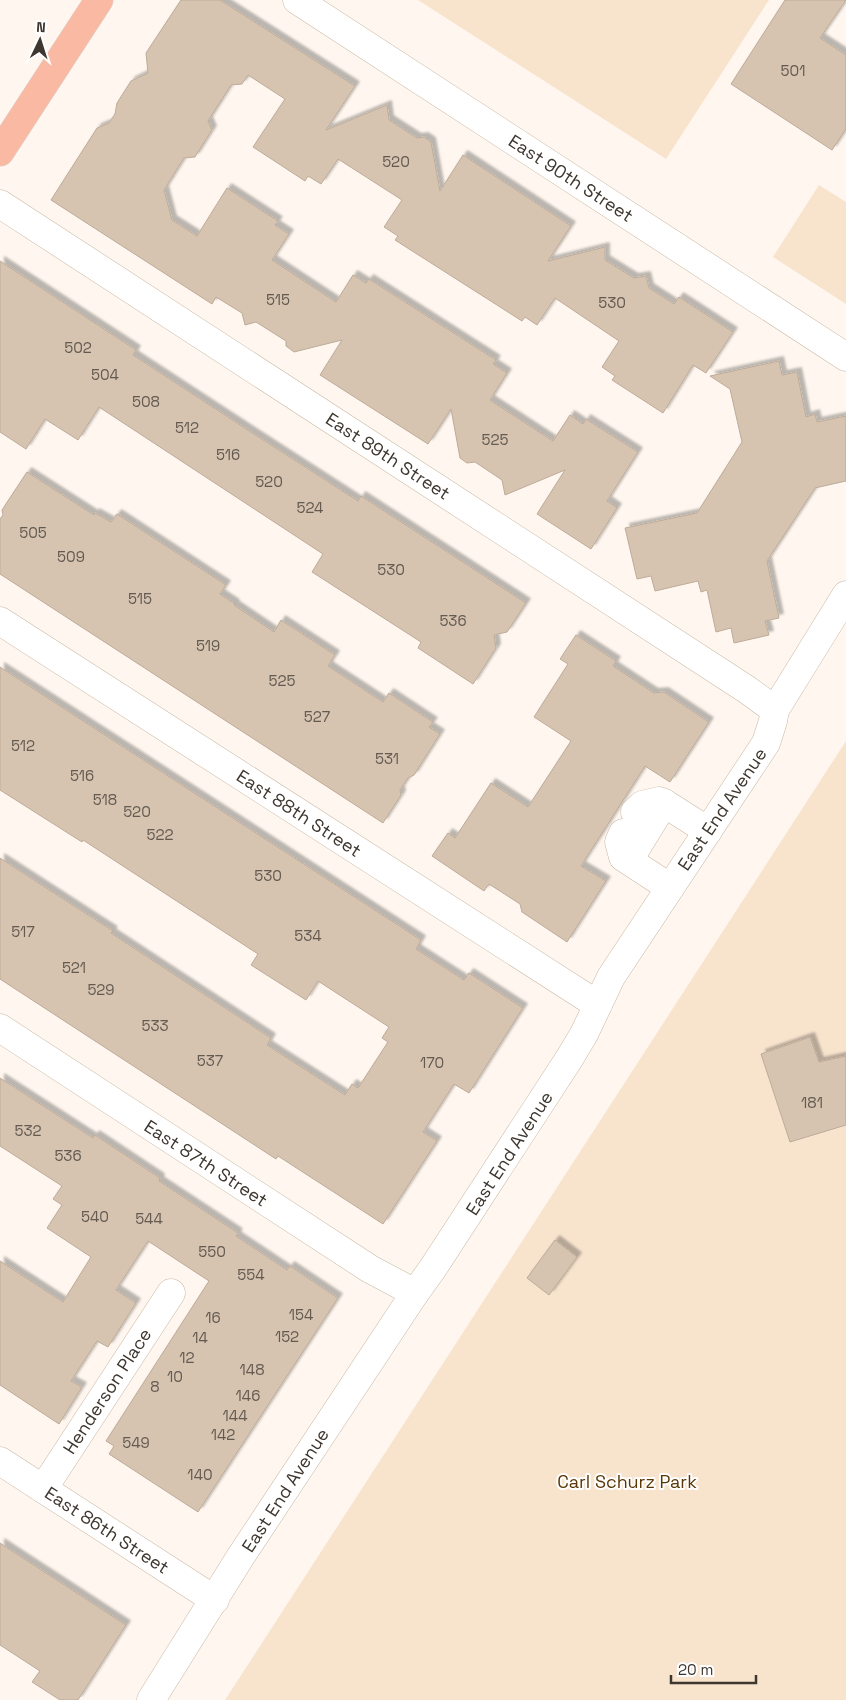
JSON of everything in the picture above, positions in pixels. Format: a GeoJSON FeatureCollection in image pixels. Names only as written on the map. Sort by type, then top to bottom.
{"type":"FeatureCollection","features":[{"type":"Feature","properties":{"kind":"main road"},"geometry":{"type":"LineString","coordinates":[[0,152],[99,0]]}},
{"type":"Feature","properties":{"kind":"street","name":"East 90th Street"},"geometry":{"type":"LineString","coordinates":[[296,0],[846,357]]}},
{"type":"Feature","properties":{"kind":"street","name":"East 89th Street"},"geometry":{"type":"LineString","coordinates":[[0,204],[722,673],[775,710]]}},
{"type":"Feature","properties":{"kind":"street","name":"East End Avenue"},"geometry":{"type":"LineString","coordinates":[[151,1700],[246,1548],[415,1293],[434,1268],[569,1059],[584,1034],[611,977],[766,743],[775,710],[846,595]]}},
{"type":"Feature","properties":{"kind":"street","name":"East 88th Street"},"geometry":{"type":"LineString","coordinates":[[0,621],[598,1005]]}},
{"type":"Feature","properties":{"kind":"street"},"geometry":{"type":"LineString","coordinates":[[669,887],[623,856],[618,842],[629,822],[642,804],[659,801],[708,831]]}},
{"type":"Feature","properties":{"kind":"street"},"geometry":{"type":"LineString","coordinates":[[629,860],[664,803]]}},
{"type":"Feature","properties":{"kind":"street","name":"East 87th Street"},"geometry":{"type":"LineString","coordinates":[[0,1028],[370,1269],[415,1293]]}},
{"type":"Feature","properties":{"kind":"street","name":"Henderson Place"},"geometry":{"type":"LineString","coordinates":[[43,1489],[171,1293]]}},
{"type":"Feature","properties":{"kind":"street","name":"East 86th Street"},"geometry":{"type":"LineString","coordinates":[[0,1461],[214,1600]]}},
{"type":"Feature","properties":{"kind":"green space"},"geometry":{"type":"Polygon","coordinates":[[[418,0],[769,0],[666,159],[418,0]]]}},
{"type":"Feature","properties":{"kind":"green space"},"geometry":{"type":"Polygon","coordinates":[[[819,185],[846,202],[846,304],[773,257],[819,185]]]}},
{"type":"Feature","properties":{"kind":"green space","name":"Carl Schurz Park"},"geometry":{"type":"Polygon","coordinates":[[[846,741],[846,1700],[225,1700],[846,741]]]}},
{"type":"Feature","properties":{"kind":"building"},"geometry":{"type":"Polygon","coordinates":[[[181,0],[220,0],[355,86],[326,130],[387,105],[389,120],[417,138],[424,137],[431,142],[440,191],[463,155],[571,226],[548,261],[605,247],[605,260],[634,278],[646,276],[649,288],[674,304],[679,297],[733,332],[706,373],[693,365],[663,413],[612,380],[615,376],[602,367],[619,341],[555,298],[537,325],[525,317],[522,321],[395,240],[398,236],[384,227],[402,200],[338,159],[321,184],[308,176],[305,181],[253,147],[285,99],[248,75],[242,84],[231,85],[208,121],[212,130],[195,157],[184,158],[164,190],[172,220],[197,236],[227,188],[278,221],[275,225],[289,234],[272,260],[336,302],[353,275],[366,283],[369,279],[496,360],[493,364],[507,373],[490,400],[553,441],[570,415],[583,424],[586,419],[638,452],[607,501],[617,508],[591,549],[537,514],[565,470],[505,495],[502,480],[475,462],[467,463],[460,458],[451,409],[428,444],[320,375],[342,340],[294,352],[286,346],[286,341],[256,322],[245,325],[242,313],[216,297],[212,304],[51,200],[97,128],[109,123],[115,114],[117,103],[131,81],[148,73],[146,53],[181,0]]]}},
{"type":"Feature","properties":{"kind":"building"},"geometry":{"type":"Polygon","coordinates":[[[785,0],[846,0],[820,38],[846,55],[846,129],[832,150],[731,84],[785,0]]]}},
{"type":"Feature","properties":{"kind":"building"},"geometry":{"type":"Polygon","coordinates":[[[0,261],[136,350],[133,355],[254,434],[358,501],[361,496],[526,603],[507,632],[494,635],[496,648],[473,684],[418,648],[421,642],[312,572],[323,554],[99,407],[78,440],[45,419],[26,449],[0,432],[0,261]]]}},
{"type":"Feature","properties":{"kind":"building"},"geometry":{"type":"Polygon","coordinates":[[[779,361],[782,375],[797,372],[806,417],[815,414],[817,422],[846,416],[846,481],[815,488],[767,561],[779,618],[765,621],[769,635],[734,643],[731,628],[716,632],[707,590],[701,592],[698,581],[655,591],[651,576],[637,579],[625,528],[697,513],[742,442],[730,389],[710,376],[779,361]]]}},
{"type":"Feature","properties":{"kind":"building"},"geometry":{"type":"Polygon","coordinates":[[[27,472],[94,515],[95,513],[111,522],[117,514],[226,585],[220,594],[274,632],[281,620],[335,655],[328,666],[383,702],[389,693],[433,722],[429,727],[440,734],[414,775],[408,778],[400,790],[401,795],[383,823],[0,574],[0,519],[3,515],[2,510],[27,472]]]}},
{"type":"Feature","properties":{"kind":"building"},"geometry":{"type":"Polygon","coordinates":[[[576,635],[616,661],[613,666],[654,693],[664,692],[709,722],[670,782],[645,766],[581,866],[606,881],[567,942],[522,912],[520,904],[489,884],[484,891],[432,856],[448,833],[455,838],[491,783],[528,807],[571,741],[534,717],[568,664],[560,659],[576,635]]]}},
{"type":"Feature","properties":{"kind":"building"},"geometry":{"type":"Polygon","coordinates":[[[0,667],[421,940],[416,949],[464,980],[469,973],[523,1008],[469,1093],[454,1084],[423,1132],[437,1141],[383,1224],[278,1156],[276,1159],[0,979],[0,858],[113,931],[111,933],[271,1038],[267,1045],[345,1095],[352,1084],[358,1088],[388,1042],[382,1038],[389,1027],[318,981],[306,1000],[251,965],[258,954],[83,840],[82,842],[0,790],[0,667]]]}},
{"type":"Feature","properties":{"kind":"building"},"geometry":{"type":"Polygon","coordinates":[[[810,1037],[819,1062],[846,1056],[846,1125],[790,1142],[761,1054],[810,1037]]]}},
{"type":"Feature","properties":{"kind":"building"},"geometry":{"type":"Polygon","coordinates":[[[0,1078],[93,1138],[95,1135],[160,1178],[159,1181],[238,1233],[236,1236],[287,1270],[290,1266],[338,1298],[198,1512],[109,1454],[114,1446],[106,1441],[209,1281],[148,1241],[116,1290],[136,1303],[108,1347],[97,1341],[71,1381],[82,1387],[59,1424],[0,1385],[0,1261],[63,1302],[91,1257],[47,1228],[62,1205],[53,1199],[62,1186],[0,1146],[0,1078]]]}},
{"type":"Feature","properties":{"kind":"building"},"geometry":{"type":"Polygon","coordinates":[[[555,1240],[577,1257],[549,1295],[527,1278],[555,1240]]]}},
{"type":"Feature","properties":{"kind":"building"},"geometry":{"type":"Polygon","coordinates":[[[0,1543],[126,1625],[78,1700],[60,1700],[32,1682],[40,1671],[0,1645],[0,1543]]]}}]}
